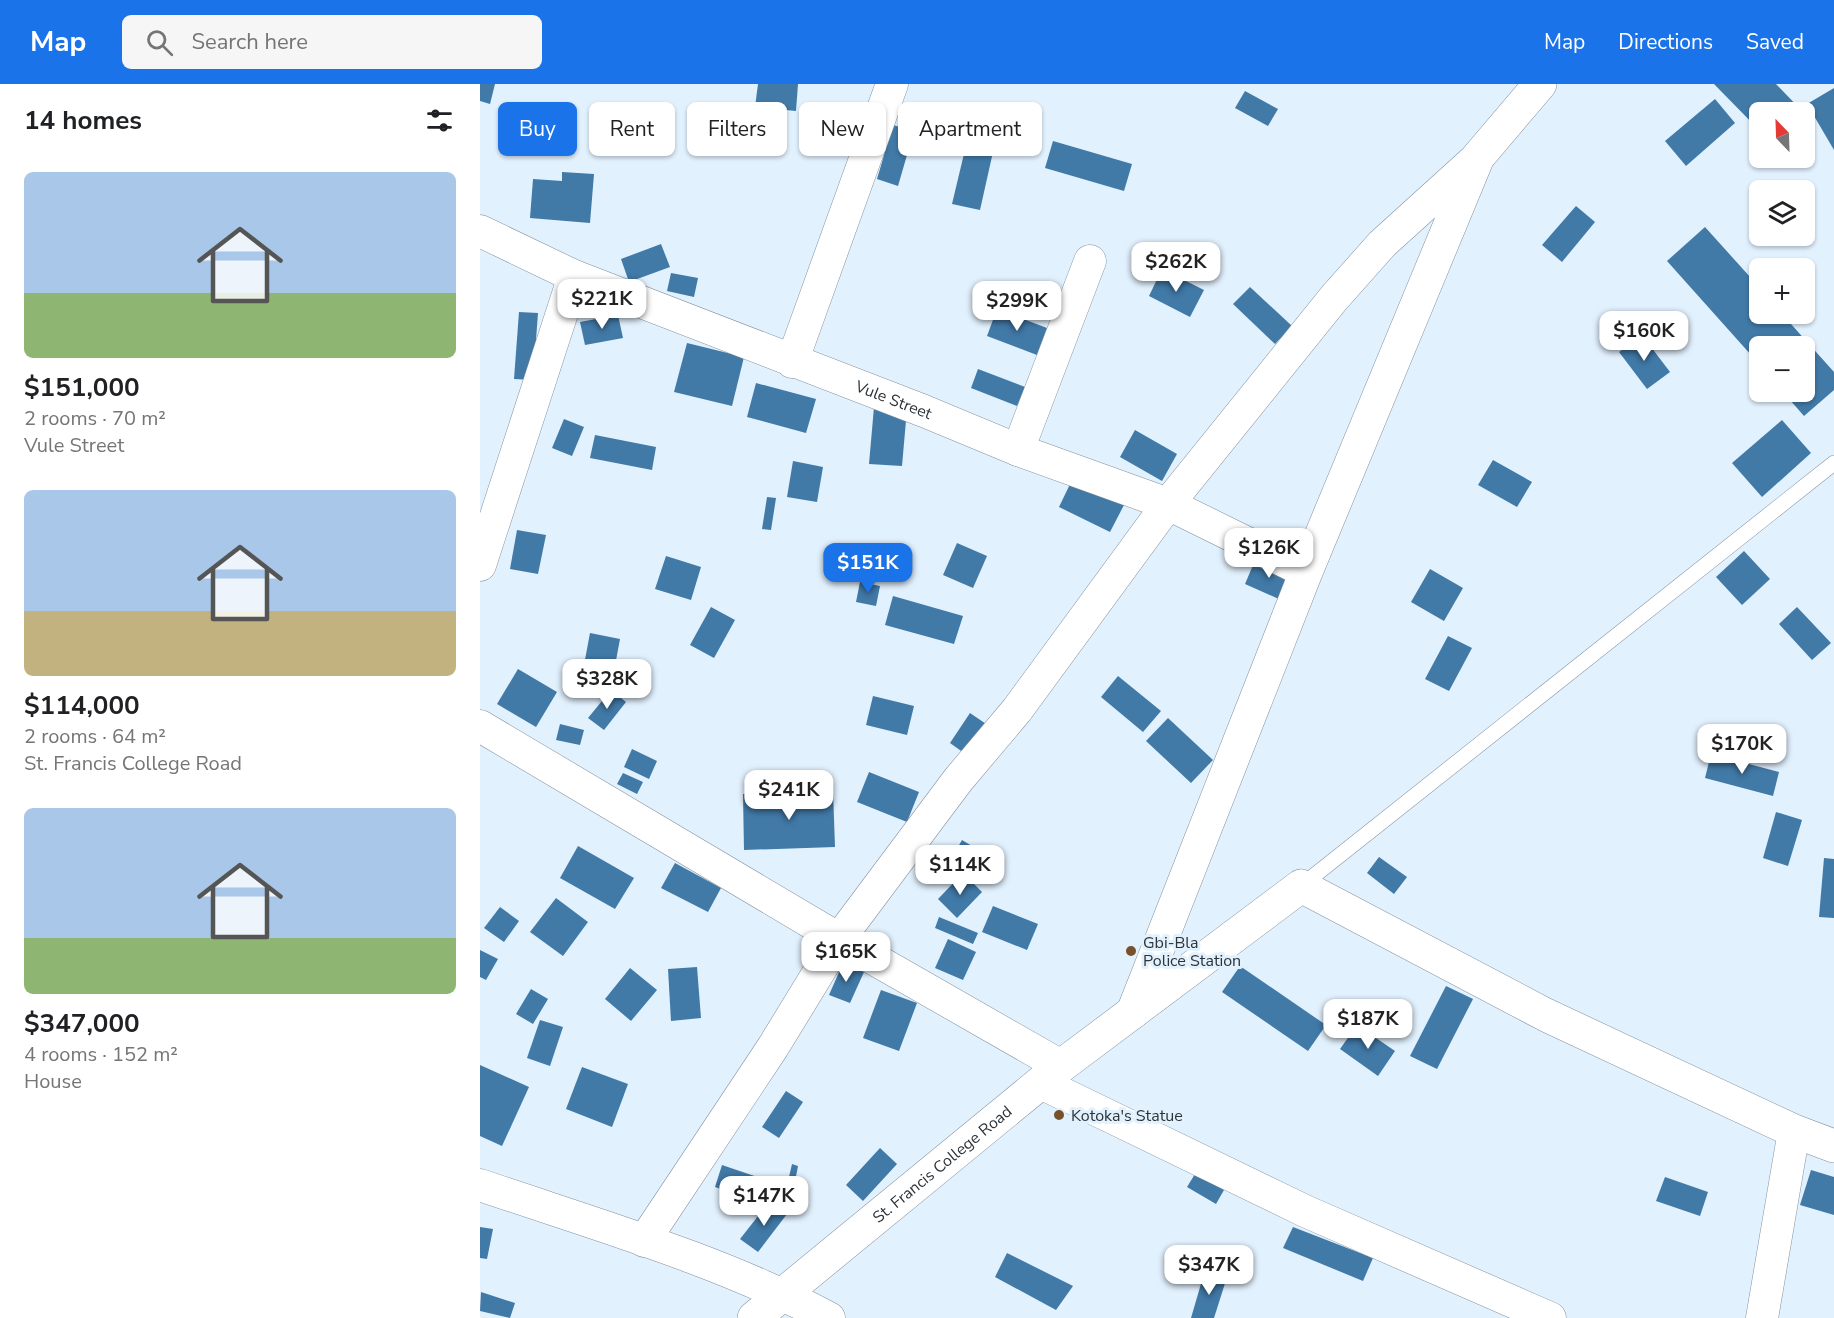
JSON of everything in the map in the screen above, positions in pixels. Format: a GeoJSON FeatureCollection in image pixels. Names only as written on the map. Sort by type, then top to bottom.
{"type":"FeatureCollection","features":[{"type":"Feature","properties":{"kind":"main road"},"geometry":{"type":"LineString","coordinates":[[1133,1012],[1306,572],[1478,157],[1539,84]]}},
{"type":"Feature","properties":{"kind":"main road"},"geometry":{"type":"LineString","coordinates":[[1301,886],[1546,1015],[1794,1131],[1834,1146]]}},
{"type":"Feature","properties":{"kind":"main road","name":"St. Francis College Road"},"geometry":{"type":"LineString","coordinates":[[754,1318],[1052,1075],[1301,886]]}},
{"type":"Feature","properties":{"kind":"street"},"geometry":{"type":"LineString","coordinates":[[792,362],[892,84]]}},
{"type":"Feature","properties":{"kind":"street"},"geometry":{"type":"LineString","coordinates":[[644,1241],[773,1047],[839,939],[958,780],[1017,710],[1168,504],[1334,298],[1382,244],[1478,157]]}},
{"type":"Feature","properties":{"kind":"street","name":"Vule Street"},"geometry":{"type":"LineString","coordinates":[[480,231],[574,276],[924,411],[1018,450],[1168,504],[1306,572]]}},
{"type":"Feature","properties":{"kind":"street"},"geometry":{"type":"LineString","coordinates":[[1018,450],[1090,261]]}},
{"type":"Feature","properties":{"kind":"street"},"geometry":{"type":"LineString","coordinates":[[480,565],[574,276]]}},
{"type":"Feature","properties":{"kind":"street"},"geometry":{"type":"LineString","coordinates":[[480,726],[839,939],[1052,1075],[1305,1211],[1550,1318]]}},
{"type":"Feature","properties":{"kind":"street"},"geometry":{"type":"LineString","coordinates":[[1762,1318],[1794,1131]]}},
{"type":"Feature","properties":{"kind":"street"},"geometry":{"type":"LineString","coordinates":[[480,1185],[644,1241],[783,1294],[829,1318]]}},
{"type":"Feature","properties":{"kind":"lane"},"geometry":{"type":"LineString","coordinates":[[1301,886],[1834,463]]}},
{"type":"Feature","properties":{"kind":"building"},"geometry":{"type":"Polygon","coordinates":[[[480,84],[495,84],[490,104],[480,101],[480,84]]]}},
{"type":"Feature","properties":{"kind":"building"},"geometry":{"type":"Polygon","coordinates":[[[758,84],[798,84],[796,111],[787,110],[787,102],[756,102],[758,84]]]}},
{"type":"Feature","properties":{"kind":"building"},"geometry":{"type":"Polygon","coordinates":[[[1714,84],[1776,84],[1793,102],[1749,102],[1749,120],[1714,84]]]}},
{"type":"Feature","properties":{"kind":"building"},"geometry":{"type":"Polygon","coordinates":[[[1834,88],[1834,150],[1815,118],[1815,102],[1810,102],[1834,88]]]}},
{"type":"Feature","properties":{"kind":"building"},"geometry":{"type":"Polygon","coordinates":[[[1245,91],[1278,109],[1268,126],[1235,108],[1245,91]]]}},
{"type":"Feature","properties":{"kind":"building"},"geometry":{"type":"Polygon","coordinates":[[[1715,99],[1735,123],[1686,166],[1665,141],[1715,99]]]}},
{"type":"Feature","properties":{"kind":"building"},"geometry":{"type":"Polygon","coordinates":[[[893,125],[898,126],[898,156],[907,156],[898,186],[877,179],[884,156],[886,156],[893,125]]]}},
{"type":"Feature","properties":{"kind":"building"},"geometry":{"type":"Polygon","coordinates":[[[1053,141],[1132,164],[1124,191],[1045,168],[1053,141]]]}},
{"type":"Feature","properties":{"kind":"building"},"geometry":{"type":"Polygon","coordinates":[[[963,156],[992,156],[980,210],[952,204],[963,156]]]}},
{"type":"Feature","properties":{"kind":"building"},"geometry":{"type":"Polygon","coordinates":[[[562,172],[594,174],[590,223],[530,218],[533,179],[562,181],[562,172]]]}},
{"type":"Feature","properties":{"kind":"building"},"geometry":{"type":"Polygon","coordinates":[[[1576,206],[1595,222],[1562,262],[1542,245],[1576,206]]]}},
{"type":"Feature","properties":{"kind":"building"},"geometry":{"type":"Polygon","coordinates":[[[1705,227],[1749,276],[1749,324],[1791,324],[1802,336],[1749,336],[1749,353],[1667,261],[1705,227]]]}},
{"type":"Feature","properties":{"kind":"building"},"geometry":{"type":"Polygon","coordinates":[[[661,244],[670,267],[629,282],[621,259],[661,244]]]}},
{"type":"Feature","properties":{"kind":"building"},"geometry":{"type":"Polygon","coordinates":[[[1162,269],[1204,290],[1190,317],[1149,296],[1162,269]]]}},
{"type":"Feature","properties":{"kind":"building"},"geometry":{"type":"Polygon","coordinates":[[[671,273],[698,278],[694,297],[667,291],[671,273]]]}},
{"type":"Feature","properties":{"kind":"building"},"geometry":{"type":"Polygon","coordinates":[[[1250,287],[1292,326],[1275,344],[1233,304],[1250,287]]]}},
{"type":"Feature","properties":{"kind":"building"},"geometry":{"type":"Polygon","coordinates":[[[997,309],[1047,328],[1037,355],[987,336],[997,309]]]}},
{"type":"Feature","properties":{"kind":"building"},"geometry":{"type":"Polygon","coordinates":[[[519,312],[538,313],[533,380],[514,379],[519,312]]]}},
{"type":"Feature","properties":{"kind":"building"},"geometry":{"type":"Polygon","coordinates":[[[618,315],[623,338],[585,345],[580,322],[618,315]]]}},
{"type":"Feature","properties":{"kind":"building"},"geometry":{"type":"Polygon","coordinates":[[[1642,335],[1670,372],[1647,389],[1619,352],[1642,335]]]}},
{"type":"Feature","properties":{"kind":"building"},"geometry":{"type":"Polygon","coordinates":[[[687,343],[744,357],[732,406],[674,392],[687,343]]]}},
{"type":"Feature","properties":{"kind":"building"},"geometry":{"type":"Polygon","coordinates":[[[1815,351],[1834,372],[1834,390],[1804,416],[1792,402],[1815,402],[1815,351]]]}},
{"type":"Feature","properties":{"kind":"building"},"geometry":{"type":"Polygon","coordinates":[[[978,369],[1025,387],[1017,406],[971,388],[978,369]]]}},
{"type":"Feature","properties":{"kind":"building"},"geometry":{"type":"Polygon","coordinates":[[[756,383],[816,399],[806,433],[747,417],[756,383]]]}},
{"type":"Feature","properties":{"kind":"building"},"geometry":{"type":"Polygon","coordinates":[[[874,407],[907,409],[902,466],[869,464],[874,407]]]}},
{"type":"Feature","properties":{"kind":"building"},"geometry":{"type":"Polygon","coordinates":[[[564,419],[584,427],[572,456],[552,448],[564,419]]]}},
{"type":"Feature","properties":{"kind":"building"},"geometry":{"type":"Polygon","coordinates":[[[1782,420],[1811,453],[1762,497],[1732,463],[1782,420]]]}},
{"type":"Feature","properties":{"kind":"building"},"geometry":{"type":"Polygon","coordinates":[[[1135,430],[1177,454],[1162,481],[1120,457],[1135,430]]]}},
{"type":"Feature","properties":{"kind":"building"},"geometry":{"type":"Polygon","coordinates":[[[595,435],[656,447],[652,470],[590,458],[595,435]]]}},
{"type":"Feature","properties":{"kind":"building"},"geometry":{"type":"Polygon","coordinates":[[[1493,460],[1532,482],[1517,507],[1478,485],[1493,460]]]}},
{"type":"Feature","properties":{"kind":"building"},"geometry":{"type":"Polygon","coordinates":[[[793,461],[823,467],[817,502],[787,497],[793,461]]]}},
{"type":"Feature","properties":{"kind":"building"},"geometry":{"type":"Polygon","coordinates":[[[1072,480],[1124,505],[1110,532],[1059,507],[1072,480]]]}},
{"type":"Feature","properties":{"kind":"building"},"geometry":{"type":"Polygon","coordinates":[[[767,497],[776,498],[771,530],[762,529],[767,497]]]}},
{"type":"Feature","properties":{"kind":"building"},"geometry":{"type":"Polygon","coordinates":[[[517,530],[546,535],[538,574],[510,569],[517,530]]]}},
{"type":"Feature","properties":{"kind":"building"},"geometry":{"type":"Polygon","coordinates":[[[957,543],[987,556],[973,588],[943,575],[957,543]]]}},
{"type":"Feature","properties":{"kind":"building"},"geometry":{"type":"Polygon","coordinates":[[[1744,551],[1770,579],[1742,605],[1716,577],[1744,551]]]}},
{"type":"Feature","properties":{"kind":"building"},"geometry":{"type":"Polygon","coordinates":[[[666,556],[701,567],[691,600],[655,589],[666,556]]]}},
{"type":"Feature","properties":{"kind":"building"},"geometry":{"type":"Polygon","coordinates":[[[1256,558],[1293,574],[1281,600],[1245,584],[1256,558]]]}},
{"type":"Feature","properties":{"kind":"building"},"geometry":{"type":"Polygon","coordinates":[[[1430,569],[1463,588],[1444,621],[1411,602],[1430,569]]]}},
{"type":"Feature","properties":{"kind":"building"},"geometry":{"type":"Polygon","coordinates":[[[860,582],[880,586],[876,606],[856,602],[860,582]]]}},
{"type":"Feature","properties":{"kind":"building"},"geometry":{"type":"Polygon","coordinates":[[[893,596],[963,616],[954,644],[885,625],[893,596]]]}},
{"type":"Feature","properties":{"kind":"building"},"geometry":{"type":"Polygon","coordinates":[[[711,607],[735,620],[714,658],[690,645],[711,607]]]}},
{"type":"Feature","properties":{"kind":"building"},"geometry":{"type":"Polygon","coordinates":[[[1797,607],[1831,643],[1812,660],[1779,624],[1797,607]]]}},
{"type":"Feature","properties":{"kind":"building"},"geometry":{"type":"Polygon","coordinates":[[[590,633],[620,639],[614,671],[584,665],[590,633]]]}},
{"type":"Feature","properties":{"kind":"building"},"geometry":{"type":"Polygon","coordinates":[[[1448,636],[1472,648],[1449,691],[1425,679],[1448,636]]]}},
{"type":"Feature","properties":{"kind":"building"},"geometry":{"type":"Polygon","coordinates":[[[518,669],[557,692],[536,727],[497,704],[518,669]]]}},
{"type":"Feature","properties":{"kind":"building"},"geometry":{"type":"Polygon","coordinates":[[[1118,676],[1161,711],[1143,732],[1101,697],[1118,676]]]}},
{"type":"Feature","properties":{"kind":"building"},"geometry":{"type":"Polygon","coordinates":[[[611,690],[626,702],[604,730],[588,718],[611,690]]]}},
{"type":"Feature","properties":{"kind":"building"},"geometry":{"type":"Polygon","coordinates":[[[873,696],[914,706],[907,735],[866,725],[873,696]]]}},
{"type":"Feature","properties":{"kind":"building"},"geometry":{"type":"Polygon","coordinates":[[[970,713],[992,728],[971,758],[950,743],[970,713]]]}},
{"type":"Feature","properties":{"kind":"building"},"geometry":{"type":"Polygon","coordinates":[[[1168,718],[1213,760],[1191,783],[1146,741],[1168,718]]]}},
{"type":"Feature","properties":{"kind":"building"},"geometry":{"type":"Polygon","coordinates":[[[560,724],[584,730],[580,745],[556,740],[560,724]]]}},
{"type":"Feature","properties":{"kind":"building"},"geometry":{"type":"Polygon","coordinates":[[[632,749],[657,761],[649,779],[624,767],[632,749]]]}},
{"type":"Feature","properties":{"kind":"building"},"geometry":{"type":"Polygon","coordinates":[[[1711,754],[1779,772],[1773,796],[1705,778],[1711,754]]]}},
{"type":"Feature","properties":{"kind":"building"},"geometry":{"type":"Polygon","coordinates":[[[869,772],[919,792],[907,822],[857,802],[869,772]]]}},
{"type":"Feature","properties":{"kind":"building"},"geometry":{"type":"Polygon","coordinates":[[[623,773],[643,782],[637,794],[617,784],[623,773]]]}},
{"type":"Feature","properties":{"kind":"building"},"geometry":{"type":"Polygon","coordinates":[[[833,791],[835,847],[744,850],[743,794],[833,791]]]}},
{"type":"Feature","properties":{"kind":"building"},"geometry":{"type":"Polygon","coordinates":[[[1776,812],[1802,820],[1788,866],[1763,858],[1776,812]]]}},
{"type":"Feature","properties":{"kind":"building"},"geometry":{"type":"Polygon","coordinates":[[[962,840],[1000,863],[988,883],[950,861],[962,840]]]}},
{"type":"Feature","properties":{"kind":"building"},"geometry":{"type":"Polygon","coordinates":[[[578,846],[634,878],[615,909],[560,878],[578,846]]]}},
{"type":"Feature","properties":{"kind":"building"},"geometry":{"type":"Polygon","coordinates":[[[1379,857],[1407,877],[1394,894],[1367,873],[1379,857]]]}},
{"type":"Feature","properties":{"kind":"building"},"geometry":{"type":"Polygon","coordinates":[[[1824,858],[1834,859],[1834,918],[1819,917],[1824,858]]]}},
{"type":"Feature","properties":{"kind":"building"},"geometry":{"type":"Polygon","coordinates":[[[675,863],[721,888],[708,912],[661,888],[675,863]]]}},
{"type":"Feature","properties":{"kind":"building"},"geometry":{"type":"Polygon","coordinates":[[[963,873],[982,892],[957,918],[938,899],[963,873]]]}},
{"type":"Feature","properties":{"kind":"building"},"geometry":{"type":"Polygon","coordinates":[[[556,898],[588,922],[563,956],[530,932],[556,898]]]}},
{"type":"Feature","properties":{"kind":"building"},"geometry":{"type":"Polygon","coordinates":[[[993,906],[1038,924],[1027,950],[982,932],[993,906]]]}},
{"type":"Feature","properties":{"kind":"building"},"geometry":{"type":"Polygon","coordinates":[[[500,907],[519,921],[504,942],[484,928],[500,907]]]}},
{"type":"Feature","properties":{"kind":"building"},"geometry":{"type":"Polygon","coordinates":[[[939,917],[978,933],[973,944],[935,928],[939,917]]]}},
{"type":"Feature","properties":{"kind":"building"},"geometry":{"type":"Polygon","coordinates":[[[948,939],[976,952],[963,980],[935,968],[948,939]]]}},
{"type":"Feature","properties":{"kind":"building"},"geometry":{"type":"Polygon","coordinates":[[[480,950],[498,959],[486,980],[480,977],[480,950]]]}},
{"type":"Feature","properties":{"kind":"building"},"geometry":{"type":"Polygon","coordinates":[[[843,963],[864,972],[850,1003],[829,995],[843,963]]]}},
{"type":"Feature","properties":{"kind":"building"},"geometry":{"type":"Polygon","coordinates":[[[1240,966],[1326,1025],[1308,1051],[1222,992],[1240,966]]]}},
{"type":"Feature","properties":{"kind":"building"},"geometry":{"type":"Polygon","coordinates":[[[697,967],[701,1018],[671,1021],[668,969],[697,967]]]}},
{"type":"Feature","properties":{"kind":"building"},"geometry":{"type":"Polygon","coordinates":[[[630,968],[657,990],[631,1021],[605,999],[630,968]]]}},
{"type":"Feature","properties":{"kind":"building"},"geometry":{"type":"Polygon","coordinates":[[[1446,986],[1473,999],[1437,1069],[1410,1056],[1446,986]]]}},
{"type":"Feature","properties":{"kind":"building"},"geometry":{"type":"Polygon","coordinates":[[[531,989],[548,999],[533,1024],[516,1014],[531,989]]]}},
{"type":"Feature","properties":{"kind":"building"},"geometry":{"type":"Polygon","coordinates":[[[881,990],[917,1003],[899,1051],[863,1038],[881,990]]]}},
{"type":"Feature","properties":{"kind":"building"},"geometry":{"type":"Polygon","coordinates":[[[540,1020],[563,1027],[550,1066],[527,1058],[540,1020]]]}},
{"type":"Feature","properties":{"kind":"building"},"geometry":{"type":"Polygon","coordinates":[[[1357,1025],[1395,1051],[1378,1076],[1340,1049],[1357,1025]]]}},
{"type":"Feature","properties":{"kind":"building"},"geometry":{"type":"Polygon","coordinates":[[[480,1065],[529,1087],[502,1146],[480,1136],[480,1065]]]}},
{"type":"Feature","properties":{"kind":"building"},"geometry":{"type":"Polygon","coordinates":[[[582,1067],[628,1084],[612,1127],[566,1109],[582,1067]]]}},
{"type":"Feature","properties":{"kind":"building"},"geometry":{"type":"Polygon","coordinates":[[[786,1091],[803,1102],[779,1138],[762,1127],[786,1091]]]}},
{"type":"Feature","properties":{"kind":"building"},"geometry":{"type":"Polygon","coordinates":[[[880,1148],[897,1164],[863,1201],[846,1185],[880,1148]]]}},
{"type":"Feature","properties":{"kind":"building"},"geometry":{"type":"Polygon","coordinates":[[[792,1164],[798,1166],[793,1192],[786,1190],[792,1164]]]}},
{"type":"Feature","properties":{"kind":"building"},"geometry":{"type":"Polygon","coordinates":[[[722,1165],[766,1180],[758,1201],[715,1187],[722,1165]]]}},
{"type":"Feature","properties":{"kind":"building"},"geometry":{"type":"Polygon","coordinates":[[[1811,1170],[1834,1177],[1834,1215],[1800,1205],[1811,1170]]]}},
{"type":"Feature","properties":{"kind":"building"},"geometry":{"type":"Polygon","coordinates":[[[1195,1174],[1224,1190],[1216,1204],[1187,1187],[1195,1174]]]}},
{"type":"Feature","properties":{"kind":"building"},"geometry":{"type":"Polygon","coordinates":[[[1665,1177],[1708,1192],[1700,1216],[1656,1201],[1665,1177]]]}},
{"type":"Feature","properties":{"kind":"building"},"geometry":{"type":"Polygon","coordinates":[[[770,1201],[787,1214],[758,1252],[740,1239],[770,1201]]]}},
{"type":"Feature","properties":{"kind":"building"},"geometry":{"type":"Polygon","coordinates":[[[480,1227],[493,1229],[487,1259],[480,1258],[480,1227]]]}},
{"type":"Feature","properties":{"kind":"building"},"geometry":{"type":"Polygon","coordinates":[[[1293,1227],[1373,1258],[1363,1281],[1283,1248],[1293,1227]]]}},
{"type":"Feature","properties":{"kind":"building"},"geometry":{"type":"Polygon","coordinates":[[[1007,1253],[1073,1286],[1056,1310],[995,1277],[1007,1253]]]}},
{"type":"Feature","properties":{"kind":"building"},"geometry":{"type":"Polygon","coordinates":[[[1205,1270],[1227,1277],[1214,1318],[1191,1318],[1205,1270]]]}},
{"type":"Feature","properties":{"kind":"building"},"geometry":{"type":"Polygon","coordinates":[[[481,1292],[515,1303],[510,1318],[480,1311],[481,1292]]]}},
{"type":"Feature","properties":{"kind":"place","name":"Gbi-Bla Police Station"},"geometry":{"type":"Point","coordinates":[1131,951]}},
{"type":"Feature","properties":{"kind":"place","name":"Kotoka's Statue"},"geometry":{"type":"Point","coordinates":[1059,1115]}}]}
